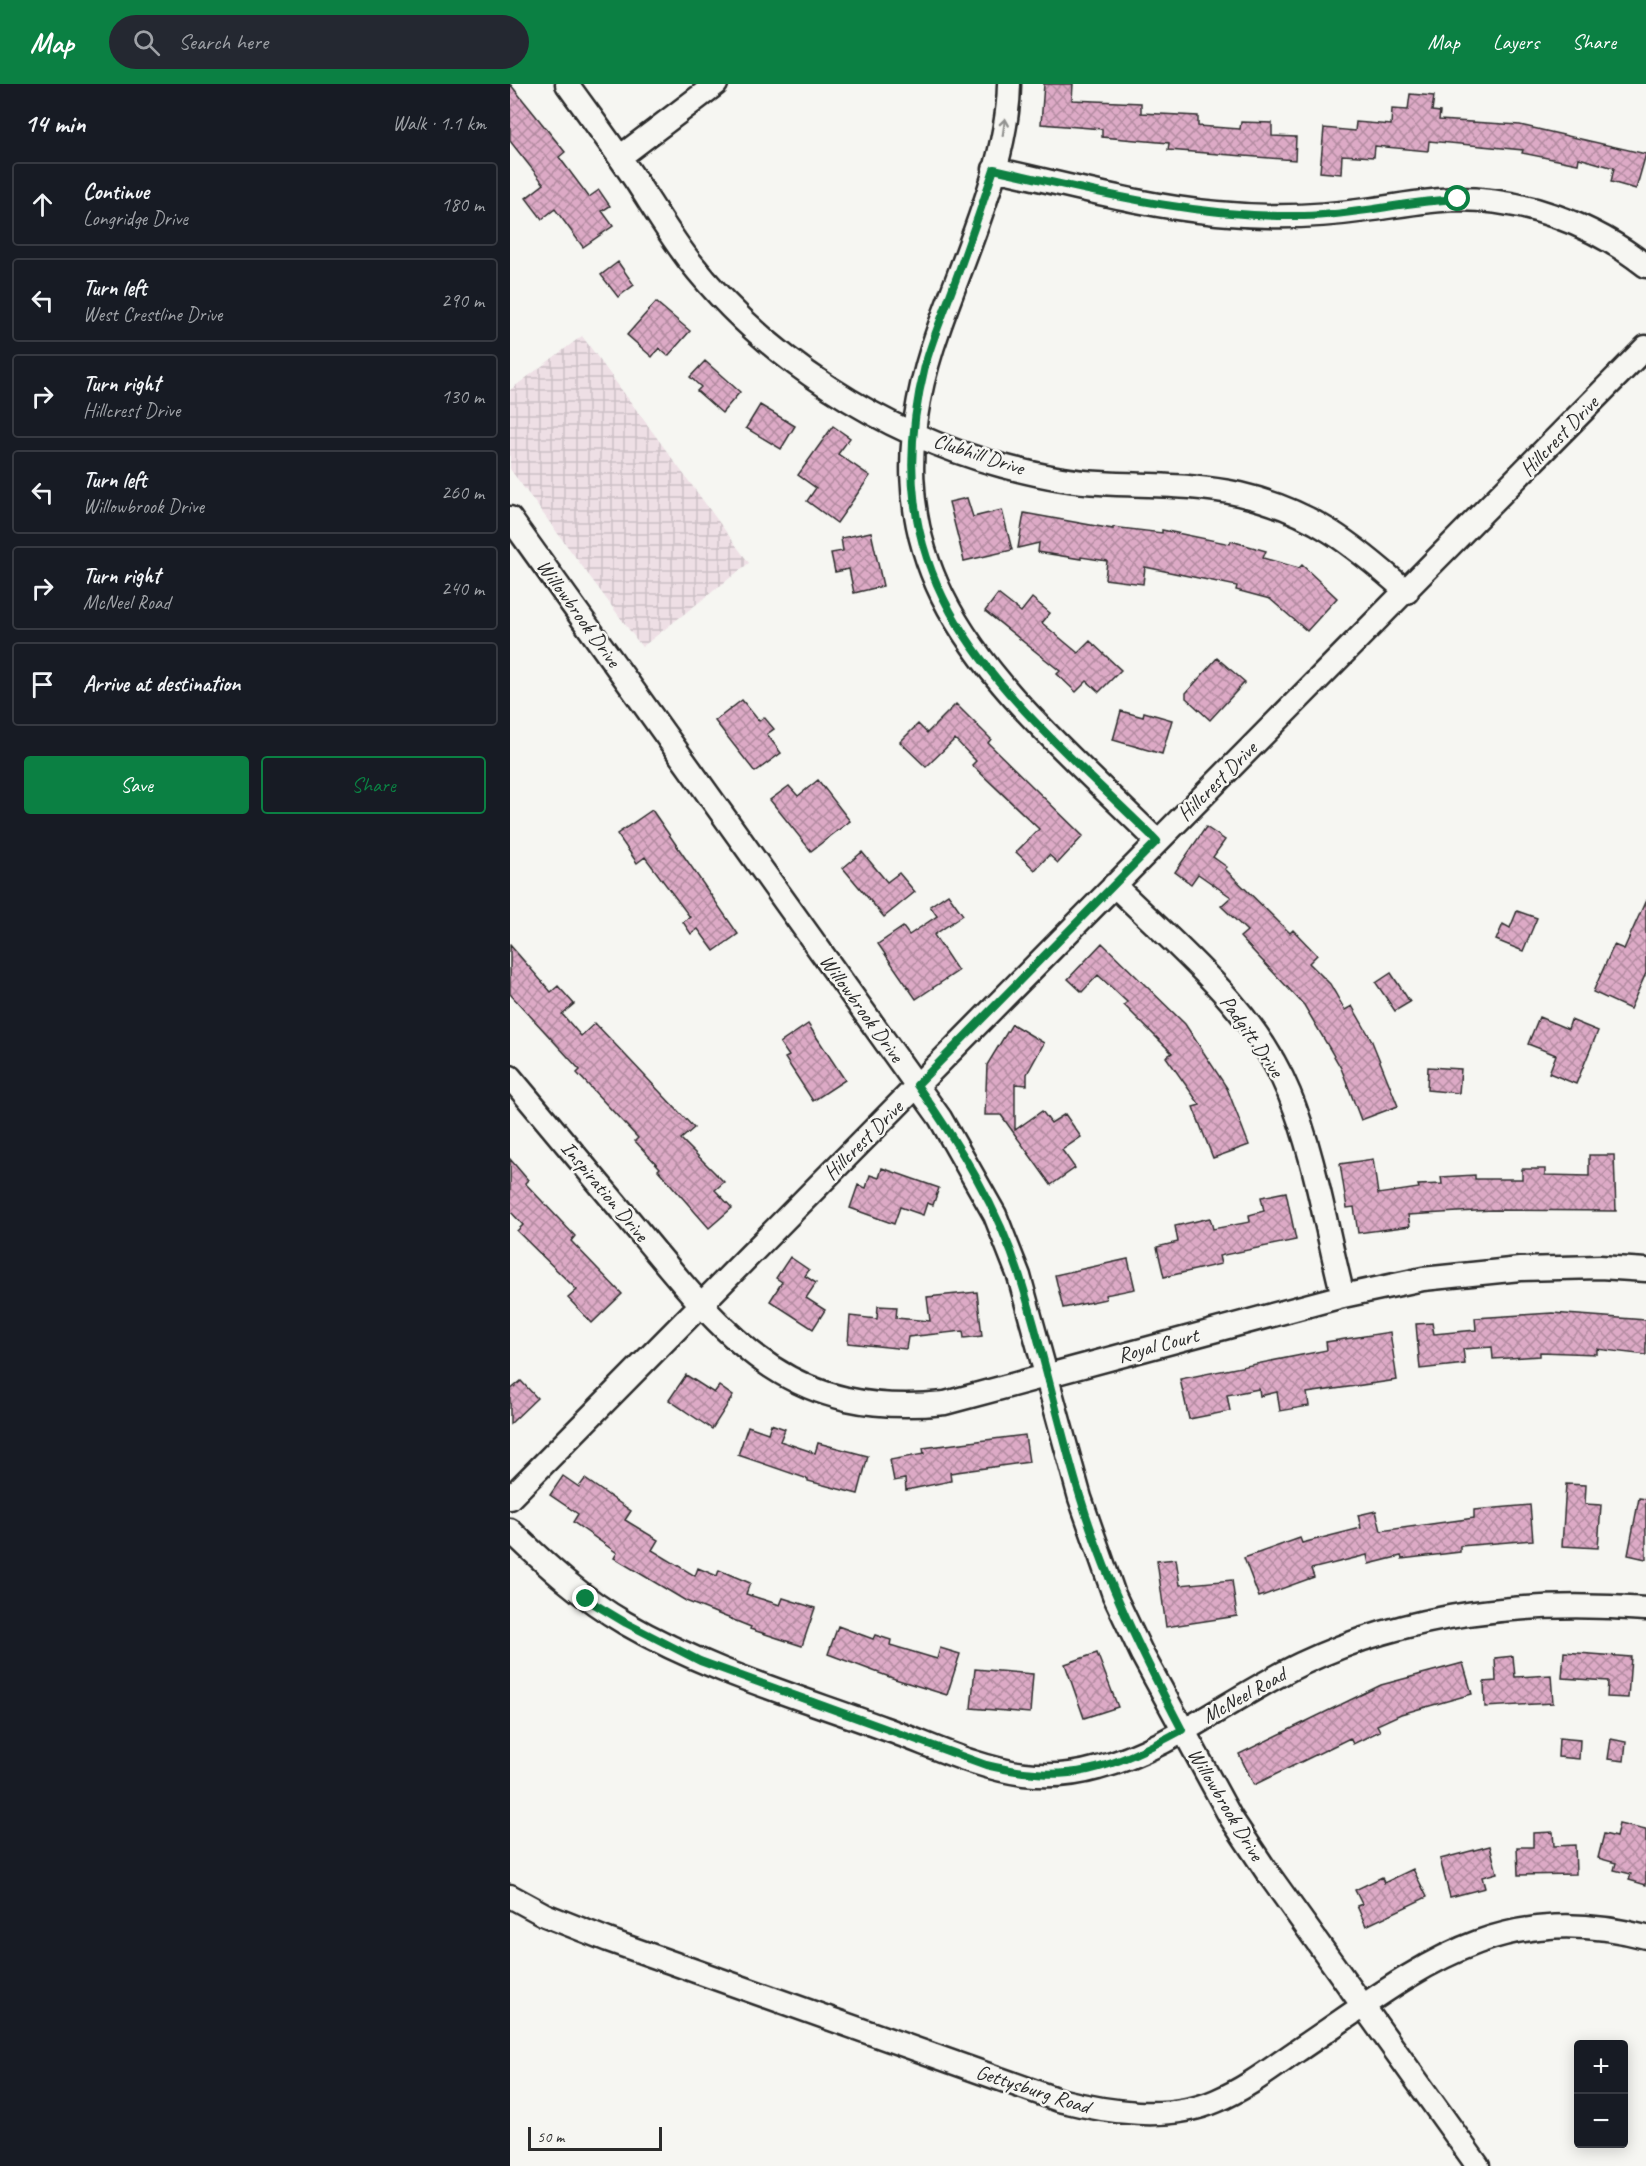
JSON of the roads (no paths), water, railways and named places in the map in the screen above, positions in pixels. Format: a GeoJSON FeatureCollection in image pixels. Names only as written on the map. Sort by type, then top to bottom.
{"type":"FeatureCollection","features":[{"type":"Feature","properties":{"kind":"street","name":"Clubhill Drive"},"geometry":{"type":"LineString","coordinates":[[567,84],[620,157],[688,258],[728,305],[772,348],[827,386],[881,417],[943,446],[1004,466],[1096,483],[1204,488],[1268,502],[1314,522],[1348,542],[1407,592]]}},
{"type":"Feature","properties":{"kind":"street"},"geometry":{"type":"LineString","coordinates":[[620,157],[716,84]]}},
{"type":"Feature","properties":{"kind":"street"},"geometry":{"type":"LineString","coordinates":[[1009,84],[1002,141],[994,169],[926,365],[913,432],[911,467],[914,508],[923,548],[938,590],[964,638],[1013,700],[1157,841]]}},
{"type":"Feature","properties":{"kind":"street"},"geometry":{"type":"LineString","coordinates":[[994,169],[1145,202],[1217,213],[1305,216],[1426,201],[1490,201],[1553,215],[1583,227],[1611,242],[1646,266]]}},
{"type":"Feature","properties":{"kind":"street","name":"Hillcrest Drive"},"geometry":{"type":"LineString","coordinates":[[510,1498],[1157,841],[1407,592],[1646,347]]}},
{"type":"Feature","properties":{"kind":"street","name":"Willowbrook Drive"},"geometry":{"type":"LineString","coordinates":[[510,518],[940,1118],[995,1215],[1019,1276],[1080,1498],[1114,1595],[1182,1730],[1231,1818],[1267,1872],[1478,2166]]}},
{"type":"Feature","properties":{"kind":"street","name":"Padgitt Drive"},"geometry":{"type":"LineString","coordinates":[[1114,885],[1221,991],[1268,1053],[1289,1092],[1306,1146],[1343,1296]]}},
{"type":"Feature","properties":{"kind":"street","name":"Inspiration Drive"},"geometry":{"type":"LineString","coordinates":[[510,1077],[700,1305]]}},
{"type":"Feature","properties":{"kind":"street","name":"Royal Court"},"geometry":{"type":"LineString","coordinates":[[700,1305],[741,1347],[775,1372],[808,1388],[856,1401],[909,1406],[945,1403],[1343,1296],[1459,1274],[1646,1265]]}},
{"type":"Feature","properties":{"kind":"street","name":"McNeel Road"},"geometry":{"type":"LineString","coordinates":[[510,1530],[586,1599],[675,1650],[986,1765],[1041,1775],[1080,1773],[1122,1761],[1302,1664],[1404,1627],[1466,1613],[1528,1606],[1591,1605],[1646,1609]]}},
{"type":"Feature","properties":{"kind":"street","name":"Gettysburg Road"},"geometry":{"type":"LineString","coordinates":[[510,1896],[545,1915],[619,1944],[1059,2100],[1108,2111],[1156,2113],[1214,2102],[1249,2083],[1424,1965],[1467,1945],[1502,1934],[1539,1928],[1580,1926],[1618,1930],[1646,1937]]}}]}
